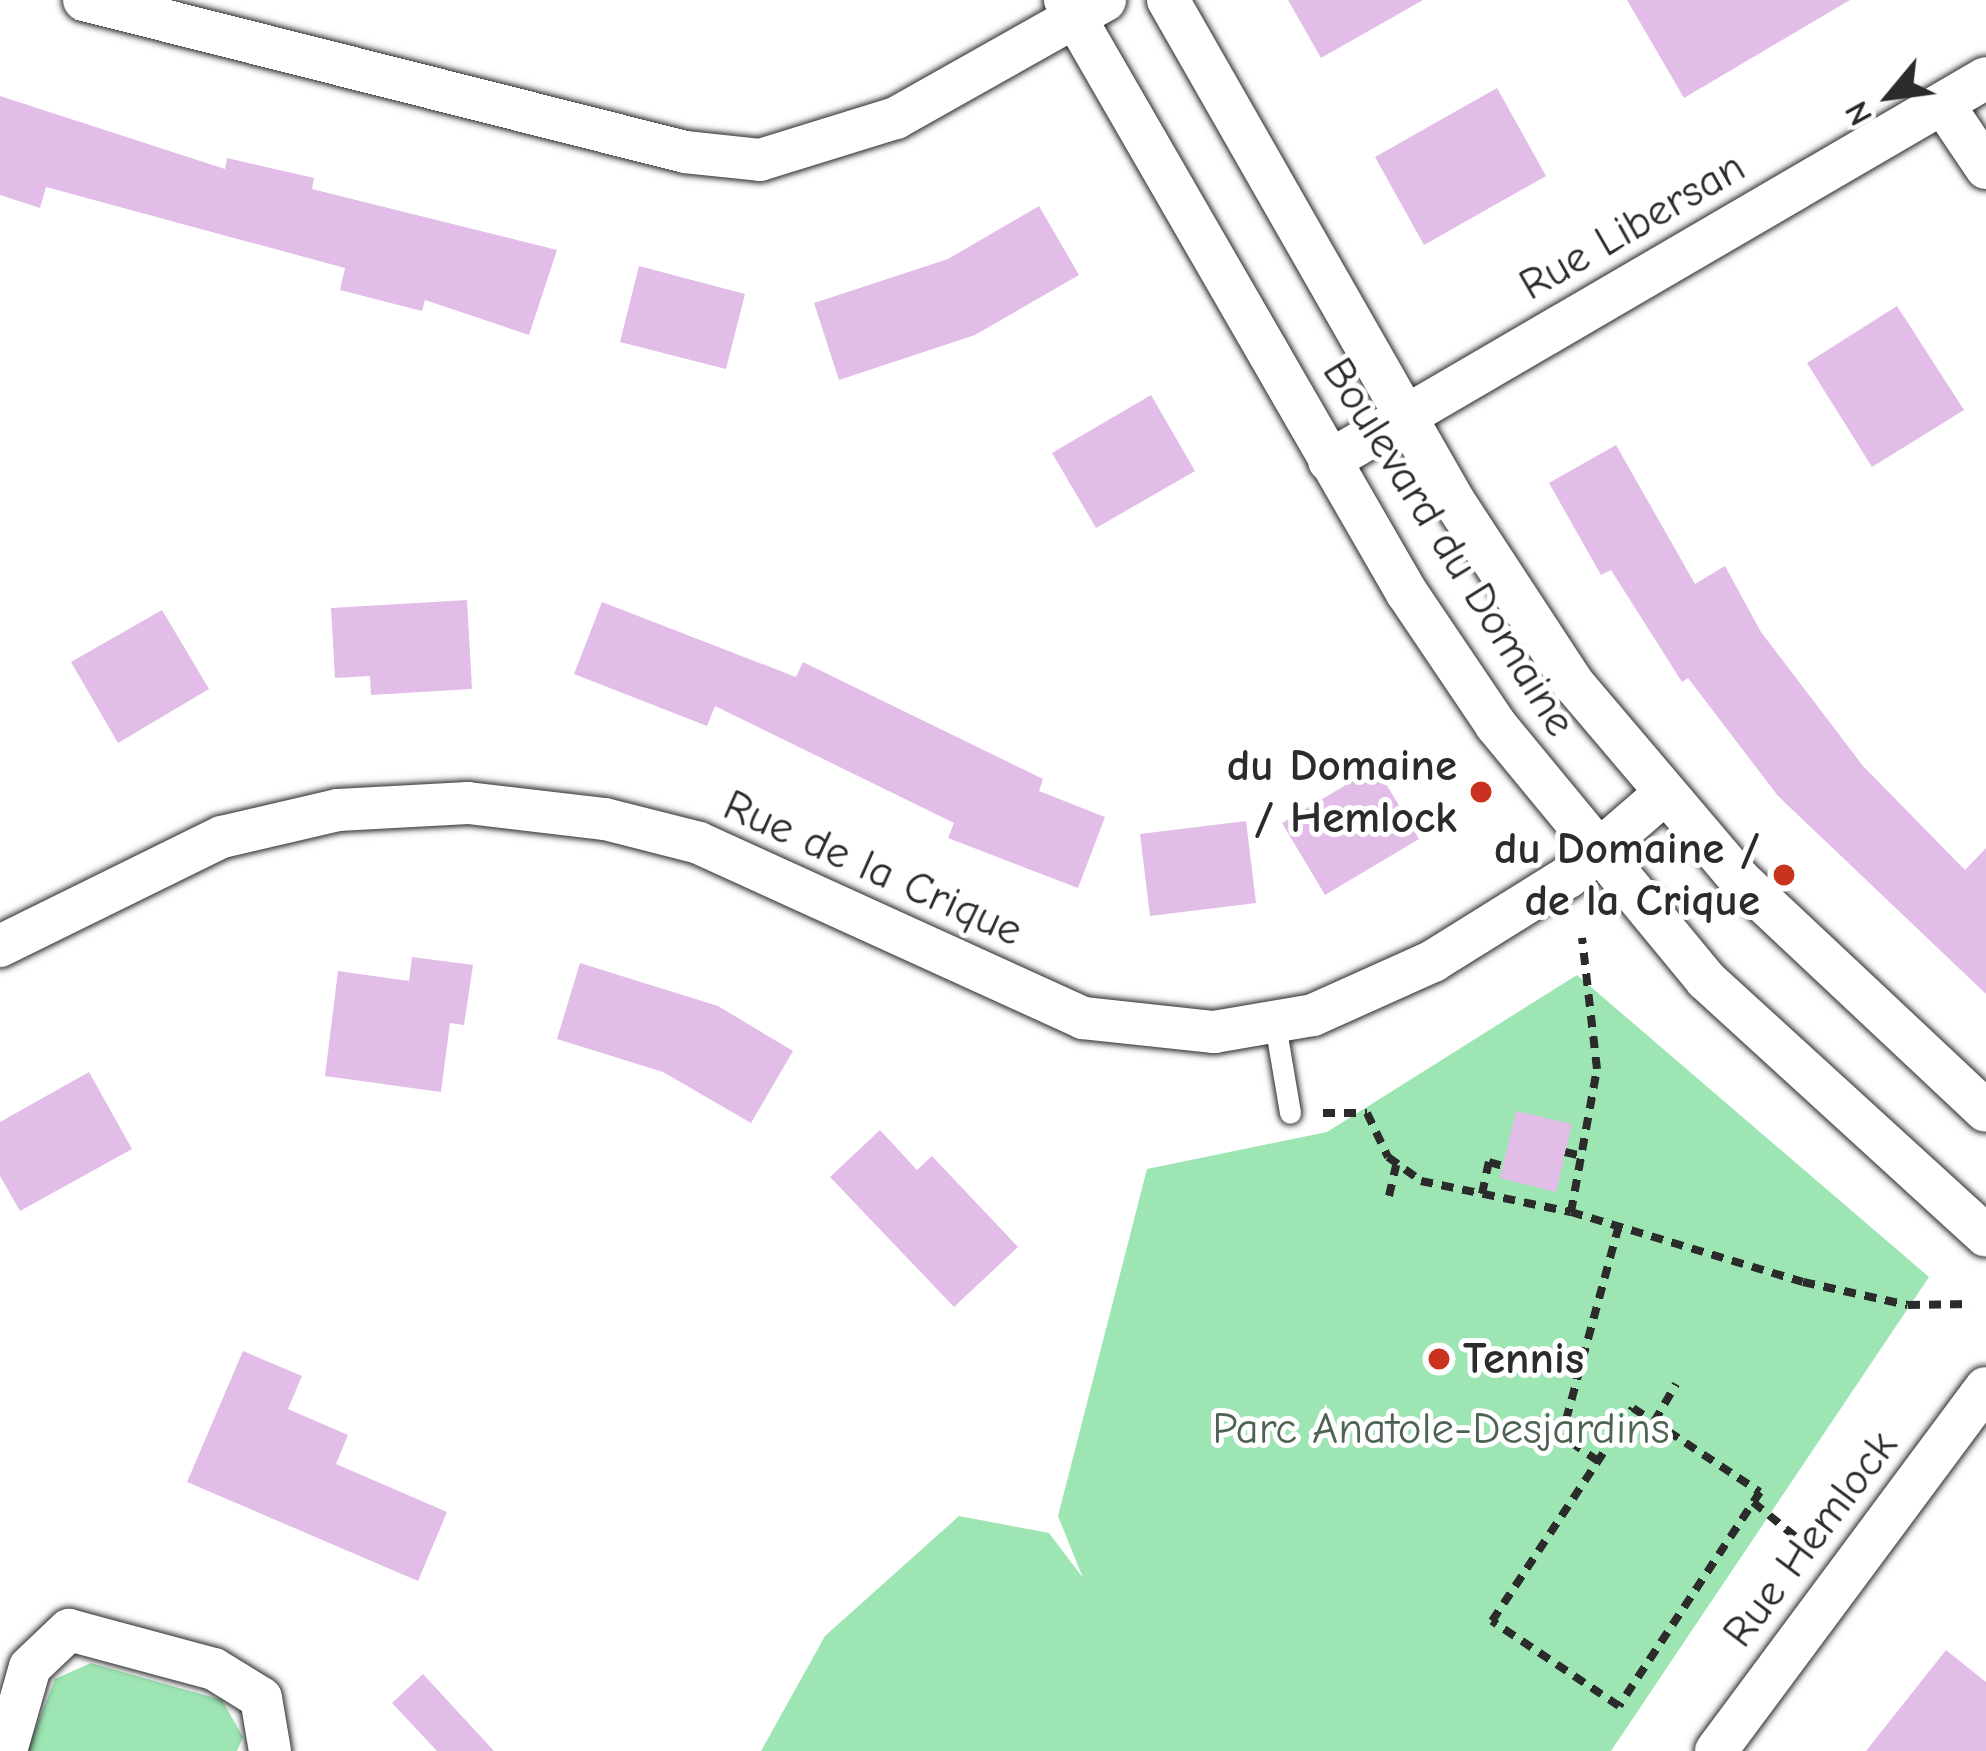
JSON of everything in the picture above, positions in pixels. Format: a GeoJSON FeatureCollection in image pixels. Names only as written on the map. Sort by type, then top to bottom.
{"type":"FeatureCollection","features":[{"type":"Feature","properties":{"kind":"street"},"geometry":{"type":"LineString","coordinates":[[84,0],[685,152],[760,160],[896,118],[1081,6]]}},
{"type":"Feature","properties":{"kind":"street","name":"Boulevard du Domaine"},"geometry":{"type":"LineString","coordinates":[[1168,0],[1528,619],[1662,796],[1777,917],[1986,1111]]}},
{"type":"Feature","properties":{"kind":"street","name":"Boulevard du Domaine"},"geometry":{"type":"LineString","coordinates":[[1081,6],[1329,461],[1442,649],[1596,854],[1781,1054],[1986,1235]]}},
{"type":"Feature","properties":{"kind":"street","name":"Rue Libersan"},"geometry":{"type":"LineString","coordinates":[[1329,461],[1986,78]]}},
{"type":"Feature","properties":{"kind":"street"},"geometry":{"type":"LineString","coordinates":[[1943,104],[1986,168]]}},
{"type":"Feature","properties":{"kind":"street","name":"Rue de la Crique"},"geometry":{"type":"LineString","coordinates":[[0,946],[222,837],[338,810],[468,803],[605,819],[742,856],[1112,1026],[1178,1034],[1275,1024],[1433,961],[1596,854],[1662,796]]}},
{"type":"Feature","properties":{"kind":"street","name":"Rue Hemlock"},"geometry":{"type":"LineString","coordinates":[[1716,1751],[1986,1388]]}},
{"type":"Feature","properties":{"kind":"street"},"geometry":{"type":"LineString","coordinates":[[6,1751],[31,1667],[69,1630],[214,1669],[261,1698],[270,1751]]}},
{"type":"Feature","properties":{"kind":"lane"},"geometry":{"type":"LineString","coordinates":[[1275,1024],[1291,1113]]}},
{"type":"Feature","properties":{"kind":"path"},"geometry":{"type":"LineString","coordinates":[[1571,1212],[1597,1069],[1582,938]]}},
{"type":"Feature","properties":{"kind":"path"},"geometry":{"type":"LineString","coordinates":[[1367,1113],[1396,1166],[1389,1196]]}},
{"type":"Feature","properties":{"kind":"path"},"geometry":{"type":"LineString","coordinates":[[1565,1152],[1582,1156]]}},
{"type":"Feature","properties":{"kind":"path"},"geometry":{"type":"LineString","coordinates":[[1482,1194],[1489,1162],[1503,1166]]}},
{"type":"Feature","properties":{"kind":"path"},"geometry":{"type":"LineString","coordinates":[[1396,1166],[1482,1194],[1571,1212],[1908,1305],[1971,1304]]}},
{"type":"Feature","properties":{"kind":"path"},"geometry":{"type":"LineString","coordinates":[[1598,1461],[1574,1444],[1566,1420],[1618,1228]]}},
{"type":"Feature","properties":{"kind":"path"},"geometry":{"type":"LineString","coordinates":[[1654,1422],[1676,1384]]}},
{"type":"Feature","properties":{"kind":"path"},"geometry":{"type":"LineString","coordinates":[[1633,1408],[1654,1422],[1760,1492],[1619,1706],[1492,1621],[1633,1408]]}},
{"type":"Feature","properties":{"kind":"path"},"geometry":{"type":"LineString","coordinates":[[1754,1502],[1818,1556]]}},
{"type":"Feature","properties":{"kind":"green space","name":"Parc Anatole-Desjardins"},"geometry":{"type":"Polygon","coordinates":[[[1577,975],[1929,1277],[1611,1751],[761,1751],[825,1636],[959,1516],[1049,1533],[1083,1578],[1058,1516],[1147,1169],[1327,1132],[1577,975]]]}},
{"type":"Feature","properties":{"kind":"green space"},"geometry":{"type":"Polygon","coordinates":[[[91,1663],[222,1700],[243,1737],[237,1751],[27,1751],[55,1679],[91,1663]]]}},
{"type":"Feature","properties":{"kind":"building"},"geometry":{"type":"Polygon","coordinates":[[[1288,0],[1423,0],[1321,58],[1288,0]]]}},
{"type":"Feature","properties":{"kind":"building"},"geometry":{"type":"Polygon","coordinates":[[[1627,0],[1850,0],[1684,98],[1627,0]]]}},
{"type":"Feature","properties":{"kind":"building"},"geometry":{"type":"Polygon","coordinates":[[[1497,88],[1546,176],[1424,245],[1375,157],[1497,88]]]}},
{"type":"Feature","properties":{"kind":"building"},"geometry":{"type":"Polygon","coordinates":[[[0,96],[225,169],[227,158],[314,178],[312,189],[557,250],[529,335],[425,300],[422,311],[340,290],[345,268],[46,187],[40,208],[0,195],[0,96]]]}},
{"type":"Feature","properties":{"kind":"building"},"geometry":{"type":"Polygon","coordinates":[[[1039,206],[1079,275],[975,335],[839,380],[814,303],[948,259],[1039,206]]]}},
{"type":"Feature","properties":{"kind":"building"},"geometry":{"type":"Polygon","coordinates":[[[639,266],[745,294],[726,369],[620,342],[639,266]]]}},
{"type":"Feature","properties":{"kind":"building"},"geometry":{"type":"Polygon","coordinates":[[[1897,306],[1964,410],[1872,467],[1807,363],[1897,306]]]}},
{"type":"Feature","properties":{"kind":"building"},"geometry":{"type":"Polygon","coordinates":[[[1151,395],[1195,471],[1096,528],[1052,453],[1151,395]]]}},
{"type":"Feature","properties":{"kind":"building"},"geometry":{"type":"Polygon","coordinates":[[[1616,445],[1695,584],[1725,566],[1761,632],[1863,766],[1965,870],[1986,848],[1986,994],[1778,796],[1688,678],[1682,682],[1611,570],[1601,575],[1549,483],[1616,445]]]}},
{"type":"Feature","properties":{"kind":"building"},"geometry":{"type":"Polygon","coordinates":[[[467,600],[472,689],[371,695],[370,676],[335,678],[331,608],[467,600]]]}},
{"type":"Feature","properties":{"kind":"building"},"geometry":{"type":"Polygon","coordinates":[[[602,602],[796,677],[803,662],[1043,779],[1039,791],[1105,817],[1078,888],[948,838],[954,823],[715,706],[707,726],[574,674],[602,602]]]}},
{"type":"Feature","properties":{"kind":"building"},"geometry":{"type":"Polygon","coordinates":[[[162,610],[209,689],[118,743],[71,662],[162,610]]]}},
{"type":"Feature","properties":{"kind":"building"},"geometry":{"type":"Polygon","coordinates":[[[1376,767],[1419,839],[1325,895],[1282,823],[1376,767]]]}},
{"type":"Feature","properties":{"kind":"building"},"geometry":{"type":"Polygon","coordinates":[[[1246,821],[1256,903],[1150,916],[1140,834],[1246,821]]]}},
{"type":"Feature","properties":{"kind":"building"},"geometry":{"type":"Polygon","coordinates":[[[412,957],[473,965],[464,1025],[450,1023],[441,1092],[325,1076],[338,971],[409,981],[412,957]]]}},
{"type":"Feature","properties":{"kind":"building"},"geometry":{"type":"Polygon","coordinates":[[[580,963],[718,1006],[793,1051],[751,1123],[663,1072],[557,1039],[580,963]]]}},
{"type":"Feature","properties":{"kind":"building"},"geometry":{"type":"Polygon","coordinates":[[[89,1072],[132,1149],[20,1211],[0,1176],[0,1122],[89,1072]]]}},
{"type":"Feature","properties":{"kind":"building"},"geometry":{"type":"Polygon","coordinates":[[[1516,1111],[1572,1124],[1556,1192],[1500,1178],[1516,1111]]]}},
{"type":"Feature","properties":{"kind":"building"},"geometry":{"type":"Polygon","coordinates":[[[880,1130],[917,1170],[932,1156],[1018,1247],[954,1307],[830,1177],[880,1130]]]}},
{"type":"Feature","properties":{"kind":"building"},"geometry":{"type":"Polygon","coordinates":[[[243,1351],[302,1376],[288,1409],[348,1435],[336,1464],[447,1512],[418,1581],[187,1482],[243,1351]]]}},
{"type":"Feature","properties":{"kind":"building"},"geometry":{"type":"Polygon","coordinates":[[[1946,1650],[1986,1682],[1986,1751],[1866,1751],[1946,1650]]]}},
{"type":"Feature","properties":{"kind":"building"},"geometry":{"type":"Polygon","coordinates":[[[423,1674],[494,1751],[437,1751],[392,1703],[423,1674]]]}},
{"type":"Feature","properties":{"kind":"place","name":"du Domaine / Hemlock"},"geometry":{"type":"Point","coordinates":[1481,792]}},
{"type":"Feature","properties":{"kind":"place","name":"du Domaine / de la Crique"},"geometry":{"type":"Point","coordinates":[1784,875]}},
{"type":"Feature","properties":{"kind":"place","name":"Tennis"},"geometry":{"type":"Point","coordinates":[1439,1359]}}]}
